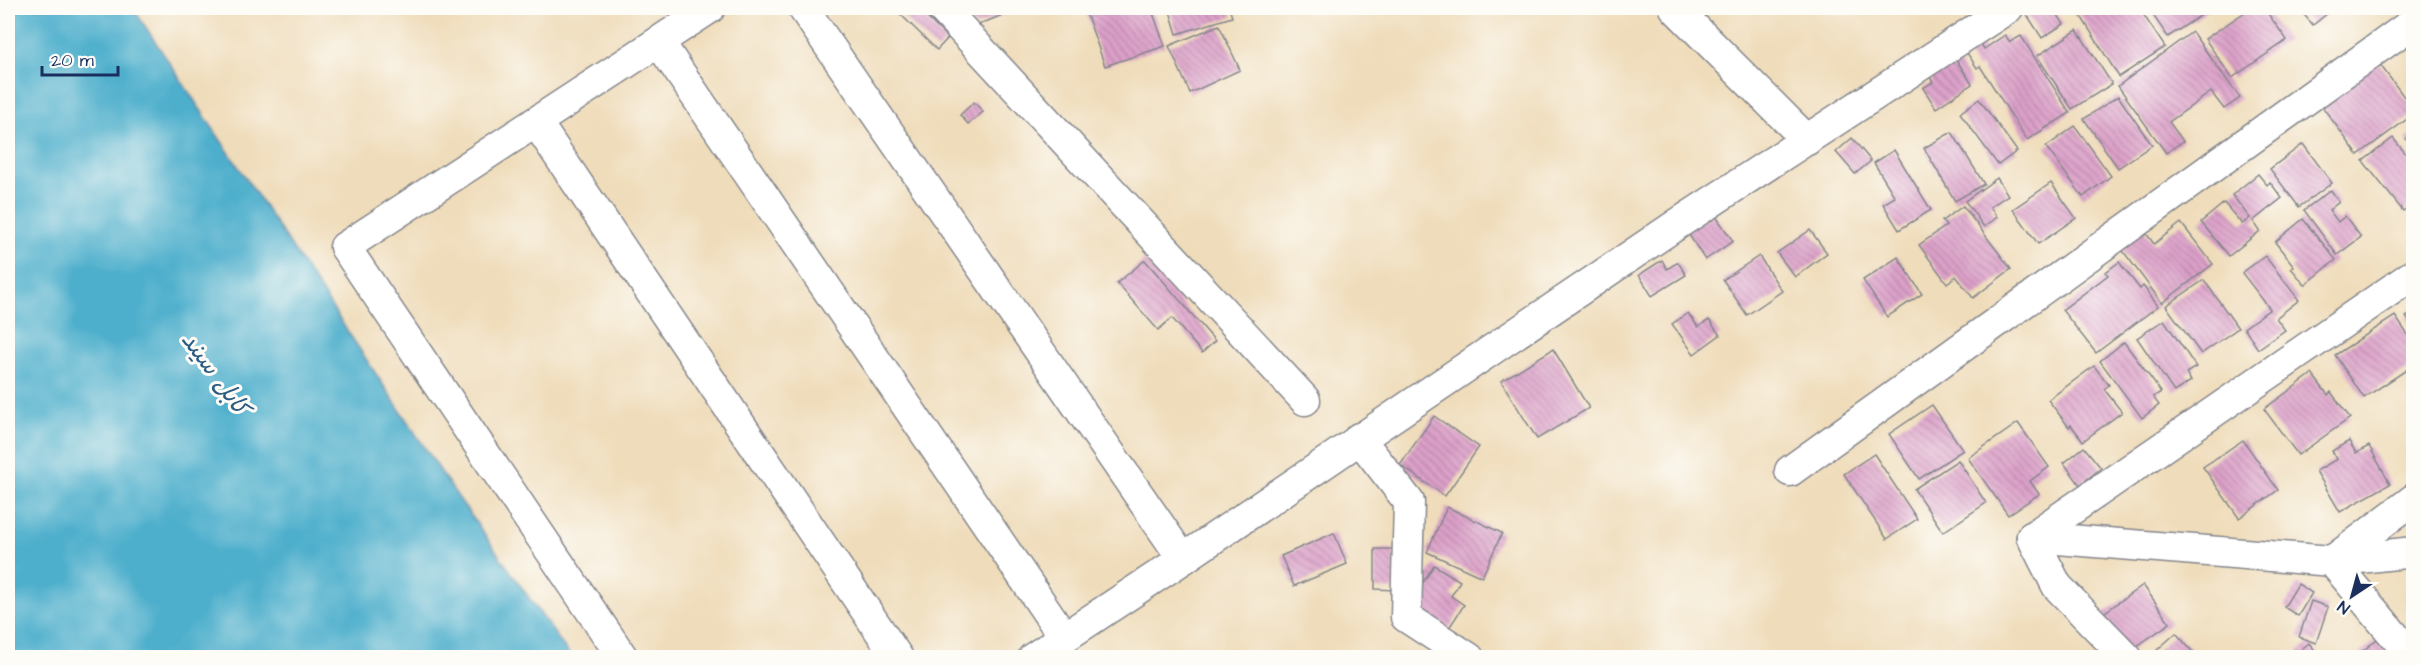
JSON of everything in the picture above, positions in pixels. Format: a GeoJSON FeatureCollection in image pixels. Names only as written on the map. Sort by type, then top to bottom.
{"type":"FeatureCollection","features":[{"type":"Feature","properties":{"kind":"street"},"geometry":{"type":"LineString","coordinates":[[624,657],[345,247],[710,8]]}},
{"type":"Feature","properties":{"kind":"street"},"geometry":{"type":"LineString","coordinates":[[803,8],[1183,559]]}},
{"type":"Feature","properties":{"kind":"street"},"geometry":{"type":"LineString","coordinates":[[942,8],[1305,400]]}},
{"type":"Feature","properties":{"kind":"street"},"geometry":{"type":"LineString","coordinates":[[1675,8],[1807,140]]}},
{"type":"Feature","properties":{"kind":"street"},"geometry":{"type":"LineString","coordinates":[[1037,657],[1679,223],[2008,8]]}},
{"type":"Feature","properties":{"kind":"street"},"geometry":{"type":"LineString","coordinates":[[1790,471],[2414,22]]}},
{"type":"Feature","properties":{"kind":"street"},"geometry":{"type":"LineString","coordinates":[[659,42],[1064,638]]}},
{"type":"Feature","properties":{"kind":"street"},"geometry":{"type":"LineString","coordinates":[[536,122],[898,657]]}},
{"type":"Feature","properties":{"kind":"street"},"geometry":{"type":"LineString","coordinates":[[2032,537],[2414,274]]}},
{"type":"Feature","properties":{"kind":"street"},"geometry":{"type":"LineString","coordinates":[[1359,438],[1408,502],[1406,617],[1469,657]]}},
{"type":"Feature","properties":{"kind":"street"},"geometry":{"type":"LineString","coordinates":[[2332,561],[2414,499]]}},
{"type":"Feature","properties":{"kind":"street"},"geometry":{"type":"LineString","coordinates":[[2032,537],[2332,561],[2414,552]]}},
{"type":"Feature","properties":{"kind":"street"},"geometry":{"type":"LineString","coordinates":[[2032,537],[2057,586],[2127,657]]}},
{"type":"Feature","properties":{"kind":"street"},"geometry":{"type":"LineString","coordinates":[[2332,561],[2413,657]]}},
{"type":"Feature","properties":{"kind":"water","name":"کابل سيند"},"geometry":{"type":"Polygon","coordinates":[[[8,8],[133,8],[453,490],[571,657],[8,657],[8,8]]]}},
{"type":"Feature","properties":{"kind":"building"},"geometry":{"type":"Polygon","coordinates":[[[894,8],[917,8],[948,38],[937,50],[894,8]]]}},
{"type":"Feature","properties":{"kind":"building"},"geometry":{"type":"Polygon","coordinates":[[[959,8],[1020,8],[975,26],[959,8]]]}},
{"type":"Feature","properties":{"kind":"building"},"geometry":{"type":"Polygon","coordinates":[[[1151,8],[1165,46],[1105,66],[1085,10],[1151,8]]]}},
{"type":"Feature","properties":{"kind":"building"},"geometry":{"type":"Polygon","coordinates":[[[1169,8],[1229,8],[1232,17],[1177,34],[1169,8]]]}},
{"type":"Feature","properties":{"kind":"building"},"geometry":{"type":"Polygon","coordinates":[[[2053,8],[2064,24],[2042,38],[2024,10],[2053,8]]]}},
{"type":"Feature","properties":{"kind":"building"},"geometry":{"type":"Polygon","coordinates":[[[2080,8],[2139,8],[2165,47],[2119,77],[2077,10],[2080,8]]]}},
{"type":"Feature","properties":{"kind":"building"},"geometry":{"type":"Polygon","coordinates":[[[2148,8],[2212,8],[2168,37],[2148,8]]]}},
{"type":"Feature","properties":{"kind":"building"},"geometry":{"type":"Polygon","coordinates":[[[2251,8],[2264,8],[2287,40],[2232,78],[2205,39],[2251,8]]]}},
{"type":"Feature","properties":{"kind":"building"},"geometry":{"type":"Polygon","coordinates":[[[2298,8],[2334,8],[2313,25],[2298,8]]]}},
{"type":"Feature","properties":{"kind":"building"},"geometry":{"type":"Polygon","coordinates":[[[1219,25],[1240,70],[1190,93],[1169,46],[1219,25]]]}},
{"type":"Feature","properties":{"kind":"building"},"geometry":{"type":"Polygon","coordinates":[[[2077,30],[2112,84],[2072,109],[2037,56],[2077,30]]]}},
{"type":"Feature","properties":{"kind":"building"},"geometry":{"type":"Polygon","coordinates":[[[2192,32],[2240,98],[2224,109],[2211,92],[2169,122],[2183,141],[2166,153],[2118,86],[2192,32]]]}},
{"type":"Feature","properties":{"kind":"building"},"geometry":{"type":"Polygon","coordinates":[[[2005,35],[2010,42],[2021,36],[2070,113],[2027,140],[1980,66],[1977,68],[1963,47],[1977,38],[1984,49],[2005,35]]]}},
{"type":"Feature","properties":{"kind":"building"},"geometry":{"type":"Polygon","coordinates":[[[1952,53],[1972,84],[1936,108],[1923,88],[1933,82],[1926,70],[1952,53]]]}},
{"type":"Feature","properties":{"kind":"building"},"geometry":{"type":"Polygon","coordinates":[[[2375,58],[2414,110],[2414,114],[2358,155],[2318,101],[2375,58]]]}},
{"type":"Feature","properties":{"kind":"building"},"geometry":{"type":"Polygon","coordinates":[[[2118,96],[2152,145],[2118,168],[2084,119],[2118,96]]]}},
{"type":"Feature","properties":{"kind":"building"},"geometry":{"type":"Polygon","coordinates":[[[1979,99],[2017,151],[1998,165],[1960,113],[1979,99]]]}},
{"type":"Feature","properties":{"kind":"building"},"geometry":{"type":"Polygon","coordinates":[[[974,102],[983,112],[968,124],[960,115],[974,102]]]}},
{"type":"Feature","properties":{"kind":"building"},"geometry":{"type":"Polygon","coordinates":[[[2075,126],[2111,176],[2083,197],[2046,147],[2075,126]]]}},
{"type":"Feature","properties":{"kind":"building"},"geometry":{"type":"Polygon","coordinates":[[[1952,132],[1984,184],[1955,201],[1924,148],[1952,132]]]}},
{"type":"Feature","properties":{"kind":"building"},"geometry":{"type":"Polygon","coordinates":[[[2414,133],[2414,150],[2406,139],[2414,133]]]}},
{"type":"Feature","properties":{"kind":"building"},"geometry":{"type":"Polygon","coordinates":[[[1852,138],[1871,161],[1855,174],[1836,152],[1852,138]]]}},
{"type":"Feature","properties":{"kind":"building"},"geometry":{"type":"Polygon","coordinates":[[[2393,138],[2414,164],[2414,203],[2403,211],[2363,161],[2393,138]]]}},
{"type":"Feature","properties":{"kind":"building"},"geometry":{"type":"Polygon","coordinates":[[[2303,144],[2332,183],[2299,207],[2270,169],[2303,144]]]}},
{"type":"Feature","properties":{"kind":"building"},"geometry":{"type":"Polygon","coordinates":[[[1894,150],[1931,210],[1899,230],[1883,204],[1895,197],[1874,163],[1894,150]]]}},
{"type":"Feature","properties":{"kind":"building"},"geometry":{"type":"Polygon","coordinates":[[[2258,174],[2267,185],[2270,182],[2282,198],[2253,221],[2260,231],[2229,256],[2201,222],[2224,203],[2242,224],[2250,218],[2232,195],[2258,174]]]}},
{"type":"Feature","properties":{"kind":"building"},"geometry":{"type":"Polygon","coordinates":[[[1997,178],[2008,195],[1990,207],[1997,217],[1984,227],[1965,201],[1997,178]]]}},
{"type":"Feature","properties":{"kind":"building"},"geometry":{"type":"Polygon","coordinates":[[[2051,183],[2076,218],[2038,244],[2013,209],[2051,183]]]}},
{"type":"Feature","properties":{"kind":"building"},"geometry":{"type":"Polygon","coordinates":[[[2331,190],[2339,202],[2329,210],[2338,222],[2345,216],[2361,237],[2337,255],[2304,210],[2331,190]]]}},
{"type":"Feature","properties":{"kind":"building"},"geometry":{"type":"Polygon","coordinates":[[[1963,206],[2011,269],[1973,298],[1956,276],[1947,283],[1919,245],[1946,226],[1942,221],[1963,206]]]}},
{"type":"Feature","properties":{"kind":"building"},"geometry":{"type":"Polygon","coordinates":[[[1715,215],[1733,241],[1705,260],[1684,227],[1715,215]]]}},
{"type":"Feature","properties":{"kind":"building"},"geometry":{"type":"Polygon","coordinates":[[[2303,219],[2336,260],[2305,285],[2291,268],[2294,266],[2275,242],[2303,219]]]}},
{"type":"Feature","properties":{"kind":"building"},"geometry":{"type":"Polygon","coordinates":[[[2181,223],[2213,264],[2162,303],[2117,243],[2140,225],[2154,244],[2181,223]]]}},
{"type":"Feature","properties":{"kind":"building"},"geometry":{"type":"Polygon","coordinates":[[[1810,230],[1827,253],[1795,277],[1777,253],[1810,230]]]}},
{"type":"Feature","properties":{"kind":"building"},"geometry":{"type":"Polygon","coordinates":[[[1759,256],[1782,291],[1747,315],[1723,280],[1759,256]]]}},
{"type":"Feature","properties":{"kind":"building"},"geometry":{"type":"Polygon","coordinates":[[[2265,256],[2299,300],[2276,318],[2285,330],[2258,349],[2244,328],[2270,309],[2242,273],[2265,256]]]}},
{"type":"Feature","properties":{"kind":"building"},"geometry":{"type":"Polygon","coordinates":[[[1898,257],[1922,294],[1887,317],[1863,280],[1898,257]]]}},
{"type":"Feature","properties":{"kind":"building"},"geometry":{"type":"Polygon","coordinates":[[[1145,260],[1215,341],[1202,353],[1172,318],[1158,330],[1117,283],[1145,260]]]}},
{"type":"Feature","properties":{"kind":"building"},"geometry":{"type":"Polygon","coordinates":[[[1662,260],[1667,269],[1678,262],[1686,275],[1652,296],[1639,275],[1662,260]]]}},
{"type":"Feature","properties":{"kind":"building"},"geometry":{"type":"Polygon","coordinates":[[[2119,262],[2140,289],[2143,286],[2158,306],[2096,353],[2062,310],[2108,275],[2106,272],[2119,262]]]}},
{"type":"Feature","properties":{"kind":"building"},"geometry":{"type":"Polygon","coordinates":[[[2204,280],[2238,328],[2201,354],[2166,306],[2204,280]]]}},
{"type":"Feature","properties":{"kind":"building"},"geometry":{"type":"Polygon","coordinates":[[[2414,312],[2414,328],[2406,317],[2414,312]]]}},
{"type":"Feature","properties":{"kind":"building"},"geometry":{"type":"Polygon","coordinates":[[[1688,313],[1698,327],[1709,320],[1720,335],[1694,354],[1672,324],[1688,313]]]}},
{"type":"Feature","properties":{"kind":"building"},"geometry":{"type":"Polygon","coordinates":[[[2395,316],[2414,344],[2414,365],[2364,398],[2335,355],[2395,316]]]}},
{"type":"Feature","properties":{"kind":"building"},"geometry":{"type":"Polygon","coordinates":[[[2164,320],[2196,367],[2186,373],[2191,381],[2174,392],[2137,338],[2164,320]]]}},
{"type":"Feature","properties":{"kind":"building"},"geometry":{"type":"Polygon","coordinates":[[[2124,342],[2161,392],[2153,397],[2159,405],[2142,418],[2100,361],[2124,342]]]}},
{"type":"Feature","properties":{"kind":"building"},"geometry":{"type":"Polygon","coordinates":[[[1553,349],[1589,408],[1537,439],[1501,381],[1553,349]]]}},
{"type":"Feature","properties":{"kind":"building"},"geometry":{"type":"Polygon","coordinates":[[[2094,366],[2109,385],[2104,389],[2122,412],[2083,441],[2048,400],[2094,366]]]}},
{"type":"Feature","properties":{"kind":"building"},"geometry":{"type":"Polygon","coordinates":[[[2312,374],[2328,395],[2331,392],[2350,418],[2298,455],[2264,409],[2312,374]]]}},
{"type":"Feature","properties":{"kind":"building"},"geometry":{"type":"Polygon","coordinates":[[[1932,405],[1963,450],[1919,479],[1889,434],[1932,405]]]}},
{"type":"Feature","properties":{"kind":"building"},"geometry":{"type":"Polygon","coordinates":[[[1434,416],[1479,447],[1445,496],[1400,465],[1434,416]]]}},
{"type":"Feature","properties":{"kind":"building"},"geometry":{"type":"Polygon","coordinates":[[[2018,423],[2049,467],[2030,481],[2039,494],[2008,515],[1968,458],[2018,423]]]}},
{"type":"Feature","properties":{"kind":"building"},"geometry":{"type":"Polygon","coordinates":[[[2243,440],[2278,490],[2239,518],[2203,467],[2243,440]]]}},
{"type":"Feature","properties":{"kind":"building"},"geometry":{"type":"Polygon","coordinates":[[[2349,441],[2356,453],[2369,446],[2390,484],[2340,512],[2316,471],[2337,459],[2332,451],[2349,441]]]}},
{"type":"Feature","properties":{"kind":"building"},"geometry":{"type":"Polygon","coordinates":[[[2084,447],[2101,468],[2080,485],[2064,463],[2084,447]]]}},
{"type":"Feature","properties":{"kind":"building"},"geometry":{"type":"Polygon","coordinates":[[[1874,454],[1917,519],[1887,539],[1844,474],[1874,454]]]}},
{"type":"Feature","properties":{"kind":"building"},"geometry":{"type":"Polygon","coordinates":[[[1958,460],[1986,503],[1943,532],[1914,489],[1958,460]]]}},
{"type":"Feature","properties":{"kind":"building"},"geometry":{"type":"Polygon","coordinates":[[[1447,507],[1502,533],[1482,577],[1427,552],[1447,507]]]}},
{"type":"Feature","properties":{"kind":"building"},"geometry":{"type":"Polygon","coordinates":[[[1334,533],[1347,564],[1294,586],[1281,556],[1334,533]]]}},
{"type":"Feature","properties":{"kind":"building"},"geometry":{"type":"Polygon","coordinates":[[[1375,549],[1394,549],[1394,590],[1375,589],[1375,549]]]}},
{"type":"Feature","properties":{"kind":"building"},"geometry":{"type":"Polygon","coordinates":[[[1434,565],[1460,581],[1451,596],[1464,605],[1449,628],[1410,603],[1434,565]]]}},
{"type":"Feature","properties":{"kind":"building"},"geometry":{"type":"Polygon","coordinates":[[[2298,584],[2312,593],[2298,616],[2284,607],[2298,584]]]}},
{"type":"Feature","properties":{"kind":"building"},"geometry":{"type":"Polygon","coordinates":[[[2143,585],[2170,623],[2127,653],[2101,615],[2143,585]]]}},
{"type":"Feature","properties":{"kind":"building"},"geometry":{"type":"Polygon","coordinates":[[[2311,601],[2328,607],[2316,643],[2299,637],[2311,601]]]}},
{"type":"Feature","properties":{"kind":"building"},"geometry":{"type":"Polygon","coordinates":[[[2176,633],[2198,658],[2164,658],[2157,650],[2176,633]]]}},
{"type":"Feature","properties":{"kind":"building"},"geometry":{"type":"Polygon","coordinates":[[[2377,639],[2394,658],[2355,658],[2377,639]]]}},
{"type":"Feature","properties":{"kind":"building"},"geometry":{"type":"Polygon","coordinates":[[[2309,643],[2321,658],[2302,658],[2298,652],[2309,643]]]}}]}
